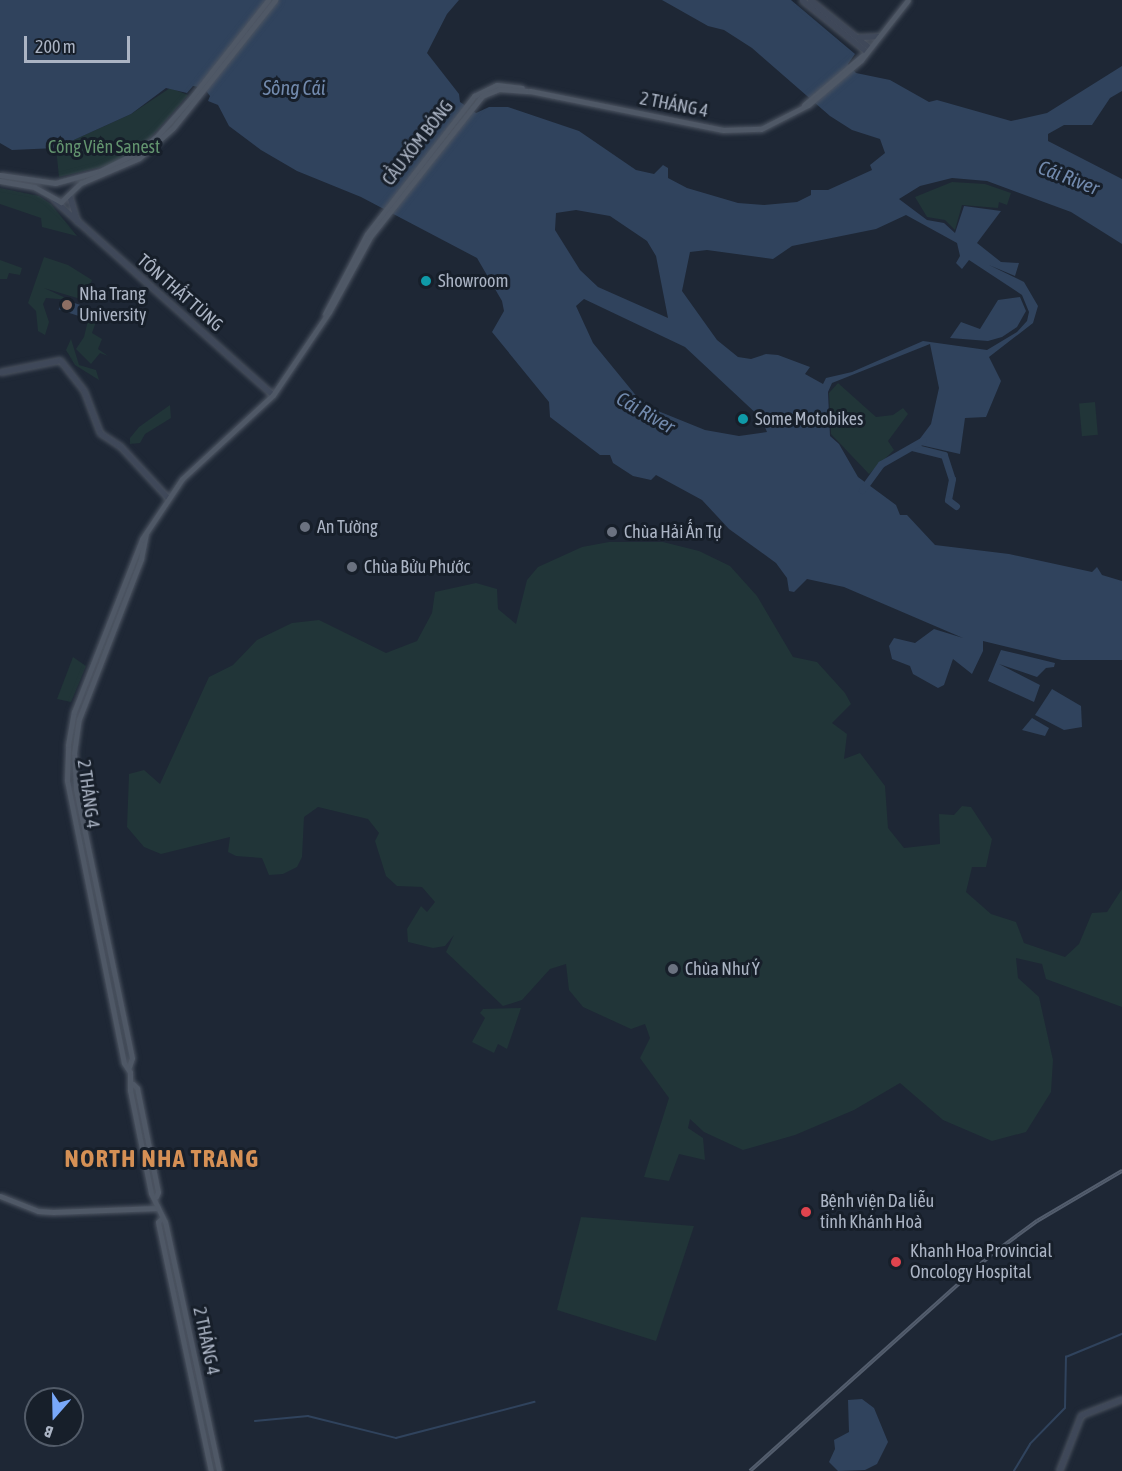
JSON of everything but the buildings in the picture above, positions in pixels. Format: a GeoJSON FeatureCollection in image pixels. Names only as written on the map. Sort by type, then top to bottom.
{"type":"FeatureCollection","features":[{"type":"Feature","properties":{"kind":"main road"},"geometry":{"type":"LineString","coordinates":[[53,199],[49,190],[57,182],[118,164],[147,145],[199,93],[268,0]]}},
{"type":"Feature","properties":{"kind":"main road"},"geometry":{"type":"LineString","coordinates":[[0,181],[34,187],[61,202],[81,183],[121,168],[150,150],[275,0]]}},
{"type":"Feature","properties":{"kind":"main road"},"geometry":{"type":"LineString","coordinates":[[867,52],[908,0]]}},
{"type":"Feature","properties":{"kind":"main road","name":"2 THÁNG 4"},"geometry":{"type":"LineString","coordinates":[[503,87],[739,132],[768,127],[806,105],[867,52]]}},
{"type":"Feature","properties":{"kind":"main road","name":"CẦU XÓM BÓNG"},"geometry":{"type":"LineString","coordinates":[[369,236],[478,99],[503,87]]}},
{"type":"Feature","properties":{"kind":"main road"},"geometry":{"type":"LineString","coordinates":[[9,177],[58,179],[88,174]]}},
{"type":"Feature","properties":{"kind":"main road"},"geometry":{"type":"LineString","coordinates":[[0,176],[57,182],[67,185],[69,194]]}},
{"type":"Feature","properties":{"kind":"main road","name":"2 THÁNG 4"},"geometry":{"type":"LineString","coordinates":[[129,1067],[124,1063],[100,947],[67,753],[74,712],[147,534],[167,497],[274,394],[325,314],[369,236]]}},
{"type":"Feature","properties":{"kind":"main road","name":"2 THÁNG 4"},"geometry":{"type":"LineString","coordinates":[[147,534],[141,559],[80,719],[74,773],[77,817],[132,1058],[129,1067],[133,1084],[130,1089],[151,1193],[156,1197],[161,1219],[165,1225],[219,1471]]}},
{"type":"Feature","properties":{"kind":"main road"},"geometry":{"type":"LineString","coordinates":[[74,712],[80,719]]}},
{"type":"Feature","properties":{"kind":"main road"},"geometry":{"type":"LineString","coordinates":[[100,947],[107,948]]}},
{"type":"Feature","properties":{"kind":"main road"},"geometry":{"type":"LineString","coordinates":[[0,1196],[38,1211],[158,1208]]}},
{"type":"Feature","properties":{"kind":"main road","name":"2 THÁNG 4"},"geometry":{"type":"LineString","coordinates":[[161,1219],[158,1222],[211,1471]]}},
{"type":"Feature","properties":{"kind":"street"},"geometry":{"type":"LineString","coordinates":[[802,0],[867,52]]}},
{"type":"Feature","properties":{"kind":"street"},"geometry":{"type":"LineString","coordinates":[[810,0],[856,37],[867,52]]}},
{"type":"Feature","properties":{"kind":"street"},"geometry":{"type":"LineString","coordinates":[[856,37],[872,39],[883,34]]}},
{"type":"Feature","properties":{"kind":"street","name":"TÔN THẤT TÙNG"},"geometry":{"type":"LineString","coordinates":[[69,194],[81,228]]}},
{"type":"Feature","properties":{"kind":"street","name":"TÔN THẤT TÙNG"},"geometry":{"type":"LineString","coordinates":[[53,199],[81,228],[274,394]]}},
{"type":"Feature","properties":{"kind":"street"},"geometry":{"type":"LineString","coordinates":[[0,372],[60,360],[84,391],[100,433],[120,446],[167,497]]}},
{"type":"Feature","properties":{"kind":"street"},"geometry":{"type":"LineString","coordinates":[[1059,1471],[1081,1415],[1122,1399]]}},
{"type":"Feature","properties":{"kind":"green space","name":"Công Viên Sanest"},"geometry":{"type":"Polygon","coordinates":[[[170,88],[188,95],[146,143],[110,165],[59,177],[56,148],[131,114],[170,88]]]}},
{"type":"Feature","properties":{"kind":"green space"},"geometry":{"type":"Polygon","coordinates":[[[952,182],[985,184],[1011,193],[1007,205],[999,202],[998,208],[962,205],[955,230],[945,220],[927,217],[915,197],[952,182]]]}},
{"type":"Feature","properties":{"kind":"green space"},"geometry":{"type":"Polygon","coordinates":[[[0,188],[39,196],[51,204],[77,236],[42,227],[41,218],[0,204],[0,188]]]}},
{"type":"Feature","properties":{"kind":"green space"},"geometry":{"type":"Polygon","coordinates":[[[44,257],[68,265],[92,280],[86,295],[77,298],[44,288],[70,300],[46,298],[43,304],[49,322],[45,335],[38,331],[36,311],[28,303],[44,257]]]}},
{"type":"Feature","properties":{"kind":"green space"},"geometry":{"type":"Polygon","coordinates":[[[0,260],[22,268],[20,275],[9,273],[7,279],[0,279],[0,260]]]}},
{"type":"Feature","properties":{"kind":"green space"},"geometry":{"type":"Polygon","coordinates":[[[89,316],[96,322],[92,333],[102,339],[98,349],[108,356],[100,353],[91,364],[76,349],[84,337],[89,316]]]}},
{"type":"Feature","properties":{"kind":"green space"},"geometry":{"type":"Polygon","coordinates":[[[71,339],[79,365],[96,370],[99,380],[75,365],[66,350],[71,339]]]}},
{"type":"Feature","properties":{"kind":"green space"},"geometry":{"type":"Polygon","coordinates":[[[838,383],[876,417],[893,415],[903,408],[908,414],[888,441],[894,450],[869,474],[831,434],[829,393],[838,383]]]}},
{"type":"Feature","properties":{"kind":"green space"},"geometry":{"type":"Polygon","coordinates":[[[1095,402],[1098,435],[1082,436],[1079,403],[1095,402]]]}},
{"type":"Feature","properties":{"kind":"green space"},"geometry":{"type":"Polygon","coordinates":[[[170,405],[171,418],[145,434],[140,443],[130,444],[130,438],[139,427],[170,405]]]}},
{"type":"Feature","properties":{"kind":"green space"},"geometry":{"type":"Polygon","coordinates":[[[609,542],[663,542],[699,551],[730,566],[757,596],[793,657],[817,662],[845,693],[851,704],[832,723],[847,734],[844,759],[860,753],[885,786],[888,828],[904,848],[940,844],[939,814],[954,815],[962,806],[971,807],[992,839],[986,867],[972,867],[966,892],[991,914],[1016,922],[1024,943],[1065,957],[1079,944],[1092,913],[1107,912],[1122,889],[1122,1007],[1046,979],[1042,964],[1016,958],[1018,978],[1039,997],[1053,1060],[1051,1092],[1026,1132],[992,1141],[943,1120],[900,1083],[854,1110],[795,1135],[743,1150],[704,1132],[690,1119],[688,1128],[703,1138],[705,1160],[679,1154],[669,1181],[644,1177],[669,1098],[640,1058],[650,1038],[645,1024],[631,1029],[583,1007],[569,990],[566,964],[550,969],[522,1000],[503,1006],[446,952],[454,935],[445,946],[433,948],[408,942],[407,929],[421,906],[427,912],[435,902],[422,887],[397,886],[386,876],[375,841],[379,833],[368,819],[318,807],[304,817],[302,857],[297,867],[283,874],[269,875],[262,858],[236,856],[228,852],[230,837],[161,854],[144,847],[127,827],[129,774],[144,770],[160,784],[209,677],[233,665],[257,640],[292,623],[319,620],[386,653],[417,641],[432,613],[435,592],[476,583],[497,589],[498,609],[516,624],[527,580],[538,567],[582,547],[609,542]]]}},
{"type":"Feature","properties":{"kind":"green space"},"geometry":{"type":"Polygon","coordinates":[[[73,657],[86,666],[71,702],[57,699],[73,657]]]}},
{"type":"Feature","properties":{"kind":"green space"},"geometry":{"type":"Polygon","coordinates":[[[521,1008],[507,1049],[498,1044],[494,1053],[472,1042],[485,1018],[480,1013],[483,1009],[521,1008]]]}},
{"type":"Feature","properties":{"kind":"green space"},"geometry":{"type":"Polygon","coordinates":[[[581,1217],[694,1226],[656,1341],[557,1310],[581,1217]]]}},
{"type":"Feature","properties":{"kind":"water"},"geometry":{"type":"Polygon","coordinates":[[[0,0],[459,0],[447,14],[427,53],[459,94],[460,102],[476,113],[489,107],[508,107],[579,131],[636,170],[654,174],[663,165],[668,168],[668,178],[687,188],[738,203],[764,205],[797,202],[811,195],[811,190],[828,190],[872,170],[870,165],[885,153],[880,139],[852,130],[830,116],[752,48],[724,30],[708,26],[662,0],[791,0],[855,54],[848,64],[856,73],[890,80],[929,102],[937,100],[1011,121],[1047,113],[1122,66],[1122,91],[1110,98],[1092,125],[1064,125],[1048,134],[1048,141],[1122,179],[1122,244],[1071,212],[987,181],[952,178],[920,186],[899,199],[927,220],[944,223],[955,233],[964,206],[1001,211],[977,243],[1001,262],[1019,263],[1015,276],[989,265],[1024,282],[1038,306],[1033,323],[989,357],[1001,381],[986,417],[965,418],[960,454],[916,444],[931,424],[939,388],[930,344],[832,383],[828,392],[830,436],[839,444],[858,477],[896,505],[900,515],[907,515],[935,545],[1009,554],[1092,572],[1097,567],[1102,575],[1122,581],[1122,660],[1062,660],[983,641],[983,651],[972,674],[953,659],[944,685],[938,688],[913,674],[910,666],[892,659],[889,646],[894,638],[915,643],[934,629],[963,638],[844,587],[807,579],[794,592],[789,591],[787,578],[776,563],[729,529],[702,500],[656,475],[651,480],[633,476],[613,463],[610,455],[600,455],[550,417],[549,402],[492,332],[504,311],[502,301],[477,258],[361,197],[297,171],[261,150],[229,126],[218,105],[208,101],[210,96],[204,88],[193,86],[187,93],[166,88],[131,114],[56,148],[12,150],[0,143],[0,0]],[[576,210],[556,213],[555,230],[580,270],[598,287],[668,318],[656,256],[647,241],[610,216],[576,210]],[[906,215],[876,229],[792,246],[773,259],[707,250],[690,252],[682,291],[717,340],[738,357],[751,359],[766,354],[778,355],[810,367],[805,374],[823,384],[826,378],[852,372],[923,341],[987,350],[1017,332],[1027,321],[1029,312],[1022,295],[969,260],[962,269],[956,263],[960,256],[957,243],[906,215]],[[584,299],[576,306],[593,343],[638,398],[658,411],[705,430],[739,436],[767,432],[761,418],[685,347],[584,299]]]}},
{"type":"Feature","properties":{"kind":"water"},"geometry":{"type":"Polygon","coordinates":[[[1020,297],[1026,311],[1017,327],[1002,337],[988,341],[950,338],[961,322],[980,329],[998,300],[1020,297]]]}},
{"type":"Feature","properties":{"kind":"water"},"geometry":{"type":"Polygon","coordinates":[[[62,299],[83,306],[80,316],[59,309],[62,299]]]}},
{"type":"Feature","properties":{"kind":"water"},"geometry":{"type":"Polygon","coordinates":[[[1001,650],[1055,663],[1054,667],[1046,668],[1037,677],[999,664],[1040,685],[1034,702],[988,681],[1001,650]]]}},
{"type":"Feature","properties":{"kind":"water"},"geometry":{"type":"Polygon","coordinates":[[[1052,689],[1081,706],[1082,727],[1064,730],[1035,715],[1052,689]]]}},
{"type":"Feature","properties":{"kind":"water"},"geometry":{"type":"Polygon","coordinates":[[[1032,718],[1049,728],[1045,736],[1022,730],[1032,718]]]}},
{"type":"Feature","properties":{"kind":"water"},"geometry":{"type":"Polygon","coordinates":[[[862,1399],[874,1408],[888,1442],[877,1464],[865,1470],[838,1471],[829,1462],[835,1449],[834,1440],[849,1432],[848,1400],[862,1399]]]}},
{"type":"Feature","properties":{"kind":"waterway"},"geometry":{"type":"LineString","coordinates":[[862,490],[881,464],[923,440]]}},
{"type":"Feature","properties":{"kind":"waterway"},"geometry":{"type":"LineString","coordinates":[[912,447],[944,455],[952,479],[948,500],[956,506]]}},
{"type":"Feature","properties":{"kind":"waterway"},"geometry":{"type":"LineString","coordinates":[[1014,1471],[1030,1444],[1065,1408],[1066,1357],[1122,1334]]}},
{"type":"Feature","properties":{"kind":"waterway"},"geometry":{"type":"LineString","coordinates":[[255,1421],[308,1416],[396,1438],[534,1402]]}},
{"type":"Feature","properties":{"kind":"railway"},"geometry":{"type":"LineString","coordinates":[[750,1471],[992,1254],[1037,1221],[1122,1171]]}},
{"type":"Feature","properties":{"kind":"place","name":"Showroom"},"geometry":{"type":"Point","coordinates":[426,281]}},
{"type":"Feature","properties":{"kind":"place","name":"Nha Trang University"},"geometry":{"type":"Point","coordinates":[67,305]}},
{"type":"Feature","properties":{"kind":"place","name":"Some Motobikes"},"geometry":{"type":"Point","coordinates":[743,419]}},
{"type":"Feature","properties":{"kind":"place","name":"An Tường"},"geometry":{"type":"Point","coordinates":[305,527]}},
{"type":"Feature","properties":{"kind":"place","name":"Chùa Hải Ấn Tự"},"geometry":{"type":"Point","coordinates":[612,532]}},
{"type":"Feature","properties":{"kind":"place","name":"Chùa Bửu Phước"},"geometry":{"type":"Point","coordinates":[352,567]}},
{"type":"Feature","properties":{"kind":"place","name":"Chùa Như Ý"},"geometry":{"type":"Point","coordinates":[673,969]}},
{"type":"Feature","properties":{"kind":"place","name":"Bệnh viện Da liễu tỉnh Khánh Hoà"},"geometry":{"type":"Point","coordinates":[806,1212]}},
{"type":"Feature","properties":{"kind":"place","name":"Khanh Hoa Provincial Oncology Hospital"},"geometry":{"type":"Point","coordinates":[896,1262]}},
{"type":"Feature","properties":{"kind":"district","name":"NORTH NHA TRANG"},"geometry":{"type":"Point","coordinates":[162,1159]}},
{"type":"Feature","properties":{"kind":"water label","name":"Sông Cái"},"geometry":{"type":"Point","coordinates":[294,87]}},
{"type":"Feature","properties":{"kind":"water label","name":"Cái River"},"geometry":{"type":"Point","coordinates":[1069,177]}},
{"type":"Feature","properties":{"kind":"water label","name":"Cái River"},"geometry":{"type":"Point","coordinates":[646,412]}}]}
